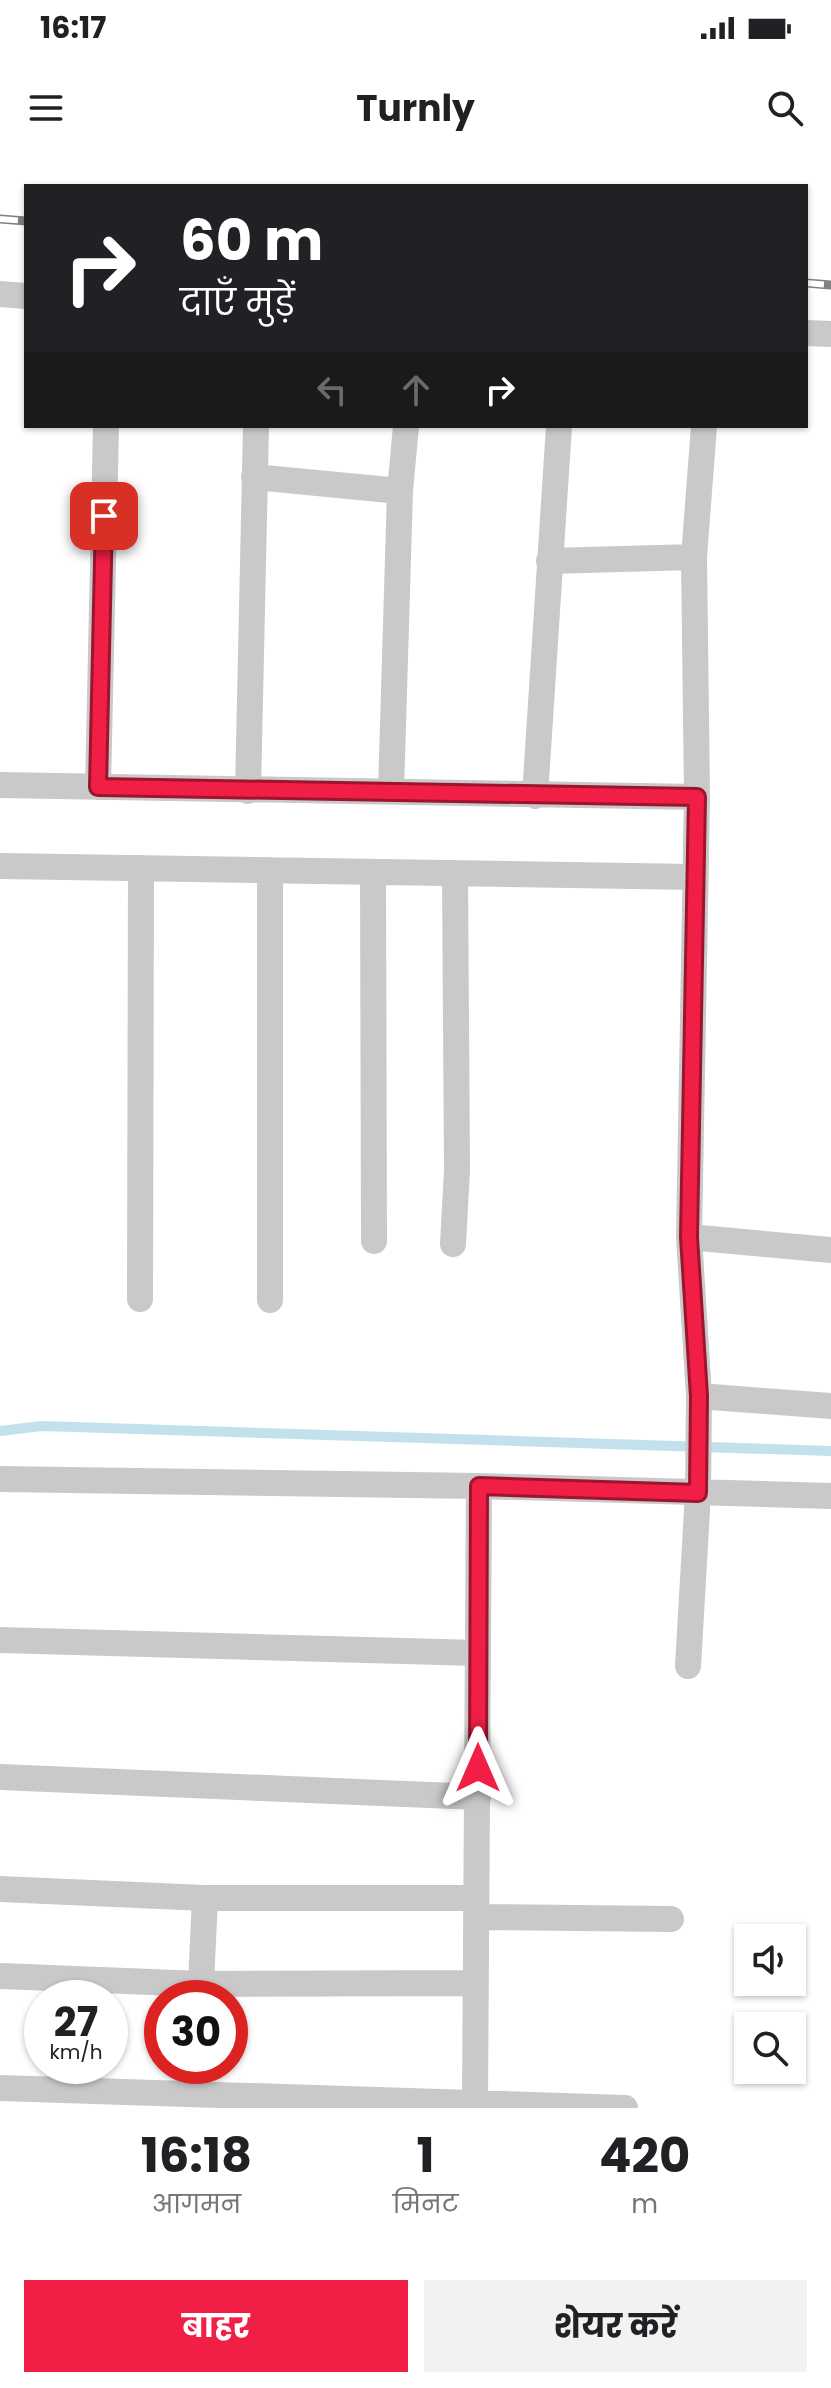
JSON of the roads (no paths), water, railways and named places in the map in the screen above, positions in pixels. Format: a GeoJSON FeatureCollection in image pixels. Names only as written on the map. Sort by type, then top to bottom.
{"type":"FeatureCollection","features":[{"type":"Feature","properties":{"kind":"street"},"geometry":{"type":"LineString","coordinates":[[0,294],[24,296]]}},
{"type":"Feature","properties":{"kind":"street"},"geometry":{"type":"LineString","coordinates":[[808,333],[831,334]]}},
{"type":"Feature","properties":{"kind":"street"},"geometry":{"type":"LineString","coordinates":[[98,787],[106,428]]}},
{"type":"Feature","properties":{"kind":"street"},"geometry":{"type":"LineString","coordinates":[[248,791],[256,428]]}},
{"type":"Feature","properties":{"kind":"street"},"geometry":{"type":"LineString","coordinates":[[391,792],[400,491],[406,428]]}},
{"type":"Feature","properties":{"kind":"street"},"geometry":{"type":"LineString","coordinates":[[535,796],[559,428]]}},
{"type":"Feature","properties":{"kind":"street"},"geometry":{"type":"LineString","coordinates":[[688,1666],[698,1493],[699,1396],[689,1237],[697,797],[694,557],[704,428]]}},
{"type":"Feature","properties":{"kind":"street"},"geometry":{"type":"LineString","coordinates":[[254,477],[400,491]]}},
{"type":"Feature","properties":{"kind":"street"},"geometry":{"type":"LineString","coordinates":[[549,561],[694,557]]}},
{"type":"Feature","properties":{"kind":"street"},"geometry":{"type":"LineString","coordinates":[[0,785],[697,797]]}},
{"type":"Feature","properties":{"kind":"street"},"geometry":{"type":"LineString","coordinates":[[0,866],[694,877]]}},
{"type":"Feature","properties":{"kind":"street"},"geometry":{"type":"LineString","coordinates":[[140,1299],[141,868]]}},
{"type":"Feature","properties":{"kind":"street"},"geometry":{"type":"LineString","coordinates":[[270,870],[270,1300]]}},
{"type":"Feature","properties":{"kind":"street"},"geometry":{"type":"LineString","coordinates":[[373,872],[374,1241]]}},
{"type":"Feature","properties":{"kind":"street"},"geometry":{"type":"LineString","coordinates":[[453,1244],[457,1170],[455,873]]}},
{"type":"Feature","properties":{"kind":"street"},"geometry":{"type":"LineString","coordinates":[[689,1237],[831,1250]]}},
{"type":"Feature","properties":{"kind":"street"},"geometry":{"type":"LineString","coordinates":[[699,1396],[831,1406]]}},
{"type":"Feature","properties":{"kind":"street"},"geometry":{"type":"LineString","coordinates":[[0,1479],[479,1486],[831,1496]]}},
{"type":"Feature","properties":{"kind":"street"},"geometry":{"type":"LineString","coordinates":[[475,2103],[479,1486]]}},
{"type":"Feature","properties":{"kind":"street"},"geometry":{"type":"LineString","coordinates":[[0,1640],[478,1653]]}},
{"type":"Feature","properties":{"kind":"street"},"geometry":{"type":"LineString","coordinates":[[0,1777],[478,1797]]}},
{"type":"Feature","properties":{"kind":"street"},"geometry":{"type":"LineString","coordinates":[[0,1889],[476,1907],[671,1919]]}},
{"type":"Feature","properties":{"kind":"street"},"geometry":{"type":"LineString","coordinates":[[201,1980],[205,1898]]}},
{"type":"Feature","properties":{"kind":"street"},"geometry":{"type":"LineString","coordinates":[[0,1976],[144,1982]]}},
{"type":"Feature","properties":{"kind":"street"},"geometry":{"type":"LineString","coordinates":[[248,1984],[476,1983]]}},
{"type":"Feature","properties":{"kind":"street"},"geometry":{"type":"LineString","coordinates":[[0,2088],[625,2108]]}},
{"type":"Feature","properties":{"kind":"waterway"},"geometry":{"type":"LineString","coordinates":[[0,1431],[42,1426],[831,1451]]}},
{"type":"Feature","properties":{"kind":"railway"},"geometry":{"type":"LineString","coordinates":[[0,219],[24,221]]}},
{"type":"Feature","properties":{"kind":"railway"},"geometry":{"type":"LineString","coordinates":[[808,283],[831,285]]}}]}
